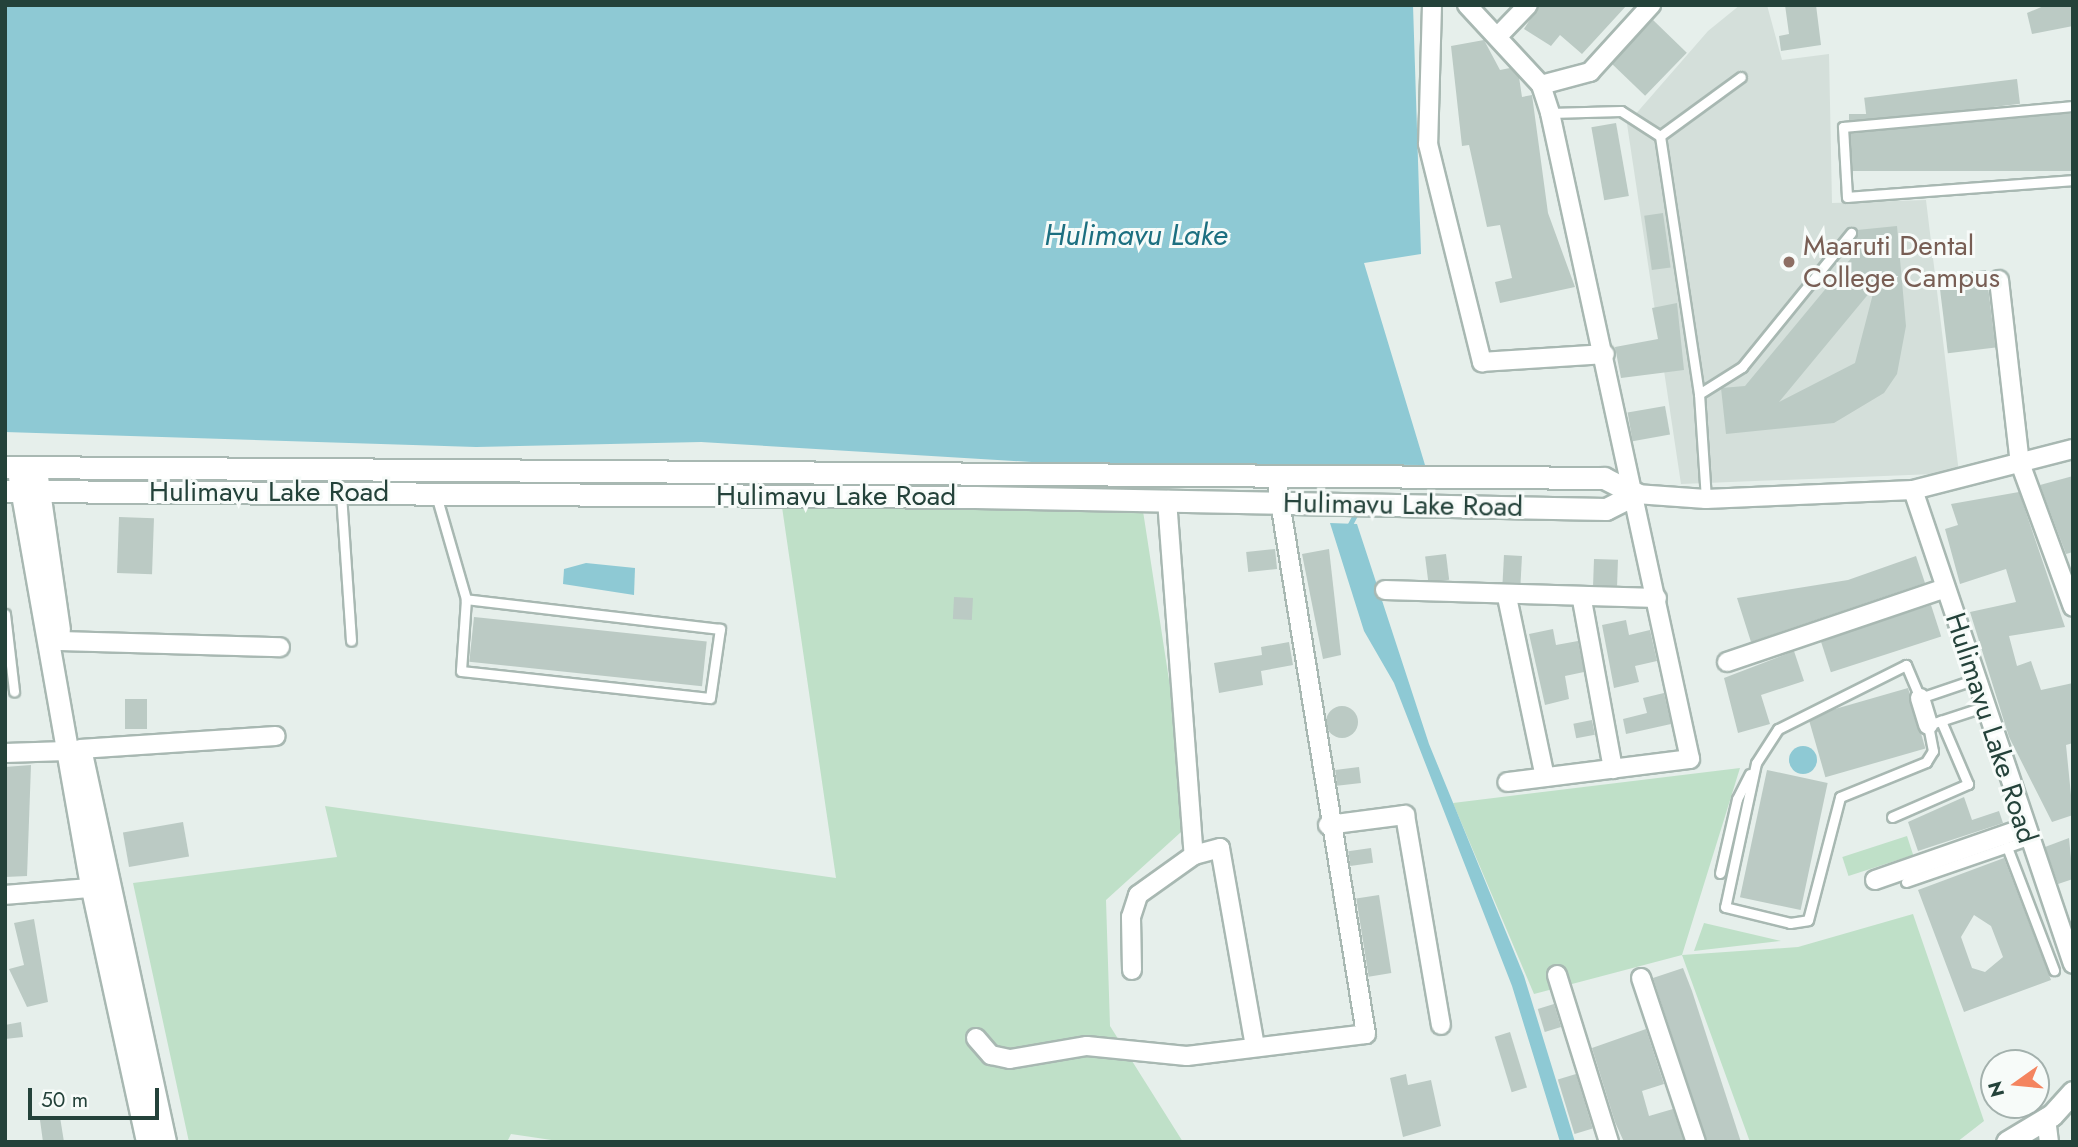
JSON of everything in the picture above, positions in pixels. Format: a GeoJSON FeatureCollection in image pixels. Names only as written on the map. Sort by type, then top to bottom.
{"type":"FeatureCollection","features":[{"type":"Feature","properties":{"kind":"main road","name":"Hulimavu Lake Road"},"geometry":{"type":"LineString","coordinates":[[20,468],[1604,478],[1636,494]]}},
{"type":"Feature","properties":{"kind":"main road"},"geometry":{"type":"LineString","coordinates":[[20,468],[21,491],[101,888],[147,1142]]}},
{"type":"Feature","properties":{"kind":"main road","name":"Hulimavu Lake Road"},"geometry":{"type":"LineString","coordinates":[[21,491],[1167,500],[1606,509],[1636,494]]}},
{"type":"Feature","properties":{"kind":"main road"},"geometry":{"type":"LineString","coordinates":[[21,491],[60,640],[73,750]]}},
{"type":"Feature","properties":{"kind":"main road"},"geometry":{"type":"LineString","coordinates":[[101,888],[164,1142]]}},
{"type":"Feature","properties":{"kind":"main road"},"geometry":{"type":"LineString","coordinates":[[2050,1114],[2073,1092]]}},
{"type":"Feature","properties":{"kind":"main road"},"geometry":{"type":"LineString","coordinates":[[2007,1142],[2044,1119]]}},
{"type":"Feature","properties":{"kind":"street"},"geometry":{"type":"LineString","coordinates":[[1432,5],[1428,144],[1482,362],[1605,354]]}},
{"type":"Feature","properties":{"kind":"street"},"geometry":{"type":"LineString","coordinates":[[1467,5],[1500,34],[1541,85],[1550,113],[1636,494],[1690,760],[1507,782]]}},
{"type":"Feature","properties":{"kind":"street"},"geometry":{"type":"LineString","coordinates":[[1500,34],[1528,5]]}},
{"type":"Feature","properties":{"kind":"street"},"geometry":{"type":"LineString","coordinates":[[1541,85],[1590,72],[1651,5]]}},
{"type":"Feature","properties":{"kind":"street"},"geometry":{"type":"LineString","coordinates":[[1999,280],[2020,463],[2073,607]]}},
{"type":"Feature","properties":{"kind":"street","name":"Hulimavu Lake Road"},"geometry":{"type":"LineString","coordinates":[[1636,494],[1706,499],[1913,490],[2073,449]]}},
{"type":"Feature","properties":{"kind":"street"},"geometry":{"type":"LineString","coordinates":[[976,1038],[991,1055],[1010,1059],[1087,1046],[1147,1057],[1255,1048],[1366,1034],[1328,825],[1275,502],[1276,477]]}},
{"type":"Feature","properties":{"kind":"street","name":"Hulimavu Lake Road"},"geometry":{"type":"LineString","coordinates":[[1913,490],[1973,680],[2073,964]]}},
{"type":"Feature","properties":{"kind":"street"},"geometry":{"type":"LineString","coordinates":[[1167,500],[1194,855]]}},
{"type":"Feature","properties":{"kind":"street"},"geometry":{"type":"LineString","coordinates":[[1727,662],[1945,588]]}},
{"type":"Feature","properties":{"kind":"street"},"geometry":{"type":"LineString","coordinates":[[1385,590],[1582,600],[1657,598]]}},
{"type":"Feature","properties":{"kind":"street"},"geometry":{"type":"LineString","coordinates":[[1507,597],[1545,777]]}},
{"type":"Feature","properties":{"kind":"street"},"geometry":{"type":"LineString","coordinates":[[1582,600],[1613,769]]}},
{"type":"Feature","properties":{"kind":"street"},"geometry":{"type":"LineString","coordinates":[[60,640],[280,647]]}},
{"type":"Feature","properties":{"kind":"street"},"geometry":{"type":"LineString","coordinates":[[1920,698],[1935,723]]}},
{"type":"Feature","properties":{"kind":"street"},"geometry":{"type":"LineString","coordinates":[[5,753],[276,736]]}},
{"type":"Feature","properties":{"kind":"street"},"geometry":{"type":"LineString","coordinates":[[1328,825],[1405,815],[1441,1025]]}},
{"type":"Feature","properties":{"kind":"street"},"geometry":{"type":"LineString","coordinates":[[1875,880],[2026,834]]}},
{"type":"Feature","properties":{"kind":"street"},"geometry":{"type":"LineString","coordinates":[[1132,970],[1132,905],[1194,855],[1220,848],[1255,1048]]}},
{"type":"Feature","properties":{"kind":"street"},"geometry":{"type":"LineString","coordinates":[[5,895],[101,888]]}},
{"type":"Feature","properties":{"kind":"street"},"geometry":{"type":"LineString","coordinates":[[1557,975],[1609,1142]]}},
{"type":"Feature","properties":{"kind":"street"},"geometry":{"type":"LineString","coordinates":[[1641,978],[1696,1142]]}},
{"type":"Feature","properties":{"kind":"street"},"geometry":{"type":"LineString","coordinates":[[2046,1119],[2049,1142]]}},
{"type":"Feature","properties":{"kind":"lane"},"geometry":{"type":"LineString","coordinates":[[1660,136],[1741,77]]}},
{"type":"Feature","properties":{"kind":"lane"},"geometry":{"type":"LineString","coordinates":[[2073,106],[1843,127],[1847,197],[2073,180]]}},
{"type":"Feature","properties":{"kind":"lane"},"geometry":{"type":"LineString","coordinates":[[1550,113],[1621,111],[1660,136],[1699,394],[1706,499]]}},
{"type":"Feature","properties":{"kind":"lane"},"geometry":{"type":"LineString","coordinates":[[1699,394],[1742,367],[1851,233]]}},
{"type":"Feature","properties":{"kind":"lane"},"geometry":{"type":"LineString","coordinates":[[341,492],[351,641]]}},
{"type":"Feature","properties":{"kind":"lane"},"geometry":{"type":"LineString","coordinates":[[435,493],[466,599],[461,671],[710,698],[720,629],[466,599]]}},
{"type":"Feature","properties":{"kind":"lane"},"geometry":{"type":"LineString","coordinates":[[5,614],[14,691]]}},
{"type":"Feature","properties":{"kind":"lane"},"geometry":{"type":"LineString","coordinates":[[1720,873],[1737,799],[1756,763],[1779,729],[1905,666],[1920,698],[1973,680]]}},
{"type":"Feature","properties":{"kind":"lane"},"geometry":{"type":"LineString","coordinates":[[1935,723],[1983,708]]}},
{"type":"Feature","properties":{"kind":"lane"},"geometry":{"type":"LineString","coordinates":[[1756,763],[1725,907],[1796,923],[1808,920],[1840,797],[1926,762],[1933,751],[1935,723]]}},
{"type":"Feature","properties":{"kind":"lane"},"geometry":{"type":"LineString","coordinates":[[1892,817],[1968,784],[1935,723]]}},
{"type":"Feature","properties":{"kind":"lane"},"geometry":{"type":"LineString","coordinates":[[1906,882],[2007,847],[2026,834]]}},
{"type":"Feature","properties":{"kind":"lane"},"geometry":{"type":"LineString","coordinates":[[2007,847],[2054,970]]}},
{"type":"Feature","properties":{"kind":"shaded area","name":"Maaruti Dental College Campus"},"geometry":{"type":"Polygon","coordinates":[[[1740,5],[1767,5],[1782,60],[1829,54],[1832,203],[1926,200],[1959,473],[1681,484],[1627,124],[1708,31],[1740,5]]]}},
{"type":"Feature","properties":{"kind":"green space"},"geometry":{"type":"Polygon","coordinates":[[[782,507],[1143,511],[1191,823],[1106,900],[1110,1026],[1183,1142],[565,1142],[511,1134],[507,1142],[189,1142],[133,883],[337,857],[325,806],[836,878],[782,507]]]}},
{"type":"Feature","properties":{"kind":"green space"},"geometry":{"type":"Polygon","coordinates":[[[1740,768],[1682,955],[1534,994],[1453,803],[1740,768]]]}},
{"type":"Feature","properties":{"kind":"green space"},"geometry":{"type":"Polygon","coordinates":[[[1907,836],[1913,855],[1849,876],[1842,857],[1907,836]]]}},
{"type":"Feature","properties":{"kind":"green space"},"geometry":{"type":"Polygon","coordinates":[[[1913,914],[1980,1109],[1980,1119],[1984,1121],[1957,1142],[1750,1142],[1682,955],[1798,947],[1913,914]]]}},
{"type":"Feature","properties":{"kind":"green space"},"geometry":{"type":"Polygon","coordinates":[[[1704,923],[1781,941],[1694,951],[1704,923]]]}},
{"type":"Feature","properties":{"kind":"water","name":"Hulimavu Lake"},"geometry":{"type":"Polygon","coordinates":[[[5,5],[1413,5],[1421,254],[1364,263],[1425,465],[1047,463],[701,442],[476,447],[5,432],[5,5]]]}},
{"type":"Feature","properties":{"kind":"water"},"geometry":{"type":"Polygon","coordinates":[[[1330,523],[1357,524],[1429,744],[1524,976],[1575,1142],[1560,1142],[1512,986],[1394,683],[1364,631],[1330,523]]]}},
{"type":"Feature","properties":{"kind":"water"},"geometry":{"type":"Polygon","coordinates":[[[586,563],[635,568],[634,595],[563,584],[564,569],[586,563]]]}},
{"type":"Feature","properties":{"kind":"water"},"geometry":{"type":"Polygon","coordinates":[[[1803,746],[1813,750],[1817,760],[1813,770],[1803,774],[1793,770],[1789,760],[1793,750],[1803,746]]]}},
{"type":"Feature","properties":{"kind":"building"},"geometry":{"type":"Polygon","coordinates":[[[1539,5],[1627,5],[1582,54],[1560,35],[1551,46],[1524,29],[1539,5]]]}},
{"type":"Feature","properties":{"kind":"building"},"geometry":{"type":"Polygon","coordinates":[[[1785,5],[1816,5],[1821,45],[1781,51],[1779,36],[1789,34],[1785,5]]]}},
{"type":"Feature","properties":{"kind":"building"},"geometry":{"type":"Polygon","coordinates":[[[2046,5],[2073,5],[2073,26],[2032,34],[2027,13],[2046,5]]]}},
{"type":"Feature","properties":{"kind":"building"},"geometry":{"type":"Polygon","coordinates":[[[1653,20],[1687,53],[1645,96],[1611,63],[1653,20]]]}},
{"type":"Feature","properties":{"kind":"building"},"geometry":{"type":"Polygon","coordinates":[[[1484,40],[1500,70],[1510,68],[1519,77],[1522,97],[1532,95],[1548,213],[1575,287],[1500,303],[1495,282],[1512,278],[1500,225],[1487,227],[1469,145],[1462,146],[1451,46],[1484,40]]]}},
{"type":"Feature","properties":{"kind":"building"},"geometry":{"type":"Polygon","coordinates":[[[2017,79],[2020,104],[1867,123],[1864,98],[2017,79]]]}},
{"type":"Feature","properties":{"kind":"building"},"geometry":{"type":"Polygon","coordinates":[[[1849,114],[2073,114],[2073,171],[1849,171],[1849,114]]]}},
{"type":"Feature","properties":{"kind":"building"},"geometry":{"type":"Polygon","coordinates":[[[1616,123],[1629,196],[1604,200],[1591,127],[1616,123]]]}},
{"type":"Feature","properties":{"kind":"building"},"geometry":{"type":"Polygon","coordinates":[[[1663,213],[1671,267],[1652,270],[1644,216],[1663,213]]]}},
{"type":"Feature","properties":{"kind":"building"},"geometry":{"type":"Polygon","coordinates":[[[1897,226],[1906,326],[1897,374],[1884,393],[1834,423],[1726,434],[1721,388],[1745,386],[1857,251],[1857,230],[1897,226]],[[1875,286],[1779,402],[1855,363],[1875,286]]]}},
{"type":"Feature","properties":{"kind":"building"},"geometry":{"type":"Polygon","coordinates":[[[1986,270],[1996,347],[1948,353],[1938,276],[1986,270]]]}},
{"type":"Feature","properties":{"kind":"building"},"geometry":{"type":"Polygon","coordinates":[[[1677,303],[1684,370],[1621,378],[1615,347],[1658,339],[1652,308],[1677,303]]]}},
{"type":"Feature","properties":{"kind":"building"},"geometry":{"type":"Polygon","coordinates":[[[1665,406],[1670,435],[1633,441],[1628,413],[1665,406]]]}},
{"type":"Feature","properties":{"kind":"building"},"geometry":{"type":"Polygon","coordinates":[[[2073,476],[2073,552],[2066,554],[2040,485],[2073,476]]]}},
{"type":"Feature","properties":{"kind":"building"},"geometry":{"type":"Polygon","coordinates":[[[2019,492],[2065,627],[2009,636],[2017,666],[2031,661],[2041,690],[2073,683],[2073,743],[2066,745],[2073,815],[2052,822],[2009,737],[1970,612],[2016,602],[2006,569],[1960,584],[1945,529],[1958,525],[1951,504],[2019,492]]]}},
{"type":"Feature","properties":{"kind":"building"},"geometry":{"type":"Polygon","coordinates":[[[119,517],[154,518],[152,574],[117,573],[119,517]]]}},
{"type":"Feature","properties":{"kind":"building"},"geometry":{"type":"Polygon","coordinates":[[[1275,549],[1277,569],[1248,572],[1246,552],[1275,549]]]}},
{"type":"Feature","properties":{"kind":"building"},"geometry":{"type":"Polygon","coordinates":[[[1329,549],[1341,655],[1323,659],[1302,554],[1329,549]]]}},
{"type":"Feature","properties":{"kind":"building"},"geometry":{"type":"Polygon","coordinates":[[[1446,554],[1449,580],[1428,582],[1425,557],[1446,554]]]}},
{"type":"Feature","properties":{"kind":"building"},"geometry":{"type":"Polygon","coordinates":[[[1504,555],[1522,556],[1521,583],[1503,582],[1504,555]]]}},
{"type":"Feature","properties":{"kind":"building"},"geometry":{"type":"Polygon","coordinates":[[[1916,556],[1925,583],[1751,642],[1737,598],[1848,580],[1916,556]]]}},
{"type":"Feature","properties":{"kind":"building"},"geometry":{"type":"Polygon","coordinates":[[[1594,559],[1618,560],[1617,586],[1593,585],[1594,559]]]}},
{"type":"Feature","properties":{"kind":"building"},"geometry":{"type":"Polygon","coordinates":[[[954,597],[973,598],[972,620],[953,619],[954,597]]]}},
{"type":"Feature","properties":{"kind":"building"},"geometry":{"type":"Polygon","coordinates":[[[1931,605],[1941,636],[1831,672],[1821,641],[1931,605]]]}},
{"type":"Feature","properties":{"kind":"building"},"geometry":{"type":"Polygon","coordinates":[[[474,617],[707,641],[702,686],[469,662],[474,617]]]}},
{"type":"Feature","properties":{"kind":"building"},"geometry":{"type":"Polygon","coordinates":[[[1626,620],[1629,635],[1650,630],[1657,661],[1635,666],[1639,682],[1614,688],[1602,625],[1626,620]]]}},
{"type":"Feature","properties":{"kind":"building"},"geometry":{"type":"Polygon","coordinates":[[[1553,629],[1556,645],[1578,641],[1584,672],[1565,676],[1569,699],[1545,705],[1529,634],[1553,629]]]}},
{"type":"Feature","properties":{"kind":"building"},"geometry":{"type":"Polygon","coordinates":[[[1289,642],[1293,665],[1261,671],[1263,685],[1219,693],[1214,663],[1262,655],[1261,647],[1289,642]]]}},
{"type":"Feature","properties":{"kind":"building"},"geometry":{"type":"Polygon","coordinates":[[[1794,651],[1804,681],[1761,695],[1770,724],[1738,733],[1724,678],[1794,651]]]}},
{"type":"Feature","properties":{"kind":"building"},"geometry":{"type":"Polygon","coordinates":[[[1908,688],[1925,749],[1825,777],[1808,717],[1908,688]]]}},
{"type":"Feature","properties":{"kind":"building"},"geometry":{"type":"Polygon","coordinates":[[[1664,693],[1671,724],[1626,734],[1623,719],[1647,713],[1643,698],[1664,693]]]}},
{"type":"Feature","properties":{"kind":"building"},"geometry":{"type":"Polygon","coordinates":[[[125,699],[147,699],[147,729],[125,729],[125,699]]]}},
{"type":"Feature","properties":{"kind":"building"},"geometry":{"type":"Polygon","coordinates":[[[1342,706],[1353,711],[1358,722],[1353,733],[1342,738],[1331,733],[1326,722],[1331,711],[1342,706]]]}},
{"type":"Feature","properties":{"kind":"building"},"geometry":{"type":"Polygon","coordinates":[[[1592,720],[1595,735],[1576,738],[1573,724],[1592,720]]]}},
{"type":"Feature","properties":{"kind":"building"},"geometry":{"type":"Polygon","coordinates":[[[31,765],[27,876],[5,877],[5,767],[31,765]]]}},
{"type":"Feature","properties":{"kind":"building"},"geometry":{"type":"Polygon","coordinates":[[[1359,767],[1361,783],[1337,786],[1335,770],[1359,767]]]}},
{"type":"Feature","properties":{"kind":"building"},"geometry":{"type":"Polygon","coordinates":[[[1767,770],[1828,783],[1801,910],[1740,897],[1767,770]]]}},
{"type":"Feature","properties":{"kind":"building"},"geometry":{"type":"Polygon","coordinates":[[[1964,797],[1972,820],[1999,811],[2003,823],[1918,851],[1908,822],[1964,797]]]}},
{"type":"Feature","properties":{"kind":"building"},"geometry":{"type":"Polygon","coordinates":[[[183,822],[189,856],[129,867],[123,833],[183,822]]]}},
{"type":"Feature","properties":{"kind":"building"},"geometry":{"type":"Polygon","coordinates":[[[2069,838],[2073,879],[2058,884],[2045,847],[2069,838]]]}},
{"type":"Feature","properties":{"kind":"building"},"geometry":{"type":"Polygon","coordinates":[[[1371,848],[1373,863],[1350,866],[1348,851],[1371,848]]]}},
{"type":"Feature","properties":{"kind":"building"},"geometry":{"type":"Polygon","coordinates":[[[2004,858],[2051,980],[1964,1012],[1918,890],[2004,858]],[[1974,915],[1961,937],[1972,968],[1985,972],[2003,957],[1991,926],[1974,915]]]}},
{"type":"Feature","properties":{"kind":"building"},"geometry":{"type":"Polygon","coordinates":[[[1379,895],[1391,973],[1369,977],[1356,899],[1379,895]]]}},
{"type":"Feature","properties":{"kind":"building"},"geometry":{"type":"Polygon","coordinates":[[[34,919],[48,1002],[27,1007],[9,969],[24,965],[14,923],[34,919]]]}},
{"type":"Feature","properties":{"kind":"building"},"geometry":{"type":"Polygon","coordinates":[[[1683,968],[1741,1142],[1707,1142],[1653,978],[1683,968]]]}},
{"type":"Feature","properties":{"kind":"building"},"geometry":{"type":"Polygon","coordinates":[[[1554,1004],[1561,1027],[1545,1032],[1538,1009],[1554,1004]]]}},
{"type":"Feature","properties":{"kind":"building"},"geometry":{"type":"Polygon","coordinates":[[[21,1022],[23,1037],[5,1039],[5,1025],[21,1022]]]}},
{"type":"Feature","properties":{"kind":"building"},"geometry":{"type":"Polygon","coordinates":[[[1646,1029],[1664,1084],[1642,1091],[1649,1116],[1673,1109],[1684,1142],[1624,1142],[1615,1122],[1592,1048],[1646,1029]]]}},
{"type":"Feature","properties":{"kind":"building"},"geometry":{"type":"Polygon","coordinates":[[[1510,1032],[1527,1087],[1512,1092],[1495,1037],[1510,1032]]]}},
{"type":"Feature","properties":{"kind":"building"},"geometry":{"type":"Polygon","coordinates":[[[1406,1074],[1408,1085],[1431,1080],[1441,1126],[1403,1137],[1390,1078],[1406,1074]]]}},
{"type":"Feature","properties":{"kind":"building"},"geometry":{"type":"Polygon","coordinates":[[[1576,1074],[1593,1129],[1574,1134],[1558,1080],[1576,1074]]]}},
{"type":"Feature","properties":{"kind":"building"},"geometry":{"type":"Polygon","coordinates":[[[60,1117],[64,1142],[43,1142],[40,1120],[60,1117]]]}},
{"type":"Feature","properties":{"kind":"waterway"},"geometry":{"type":"LineString","coordinates":[[1348,528],[1358,509]]}},
{"type":"Feature","properties":{"kind":"place","name":"Maaruti Dental College Campus"},"geometry":{"type":"Point","coordinates":[1789,262]}}]}
